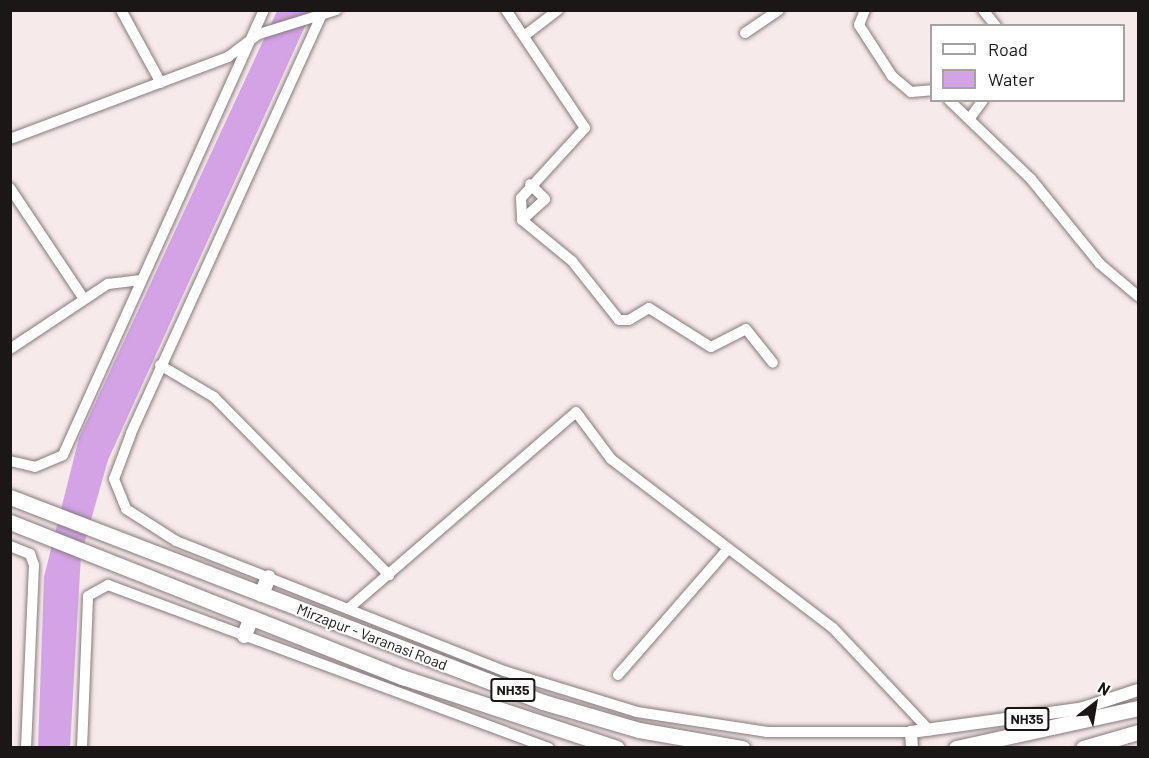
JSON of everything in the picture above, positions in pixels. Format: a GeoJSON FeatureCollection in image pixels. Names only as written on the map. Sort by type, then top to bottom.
{"type":"FeatureCollection","features":[{"type":"Feature","properties":{"kind":"highway","name":"Mirzapur - Varanasi Road"},"geometry":{"type":"LineString","coordinates":[[10,497],[543,702],[639,730],[742,747]]}},
{"type":"Feature","properties":{"kind":"highway","name":"Mirzapur - Varanasi Road"},"geometry":{"type":"LineString","coordinates":[[10,522],[402,677],[617,747]]}},
{"type":"Feature","properties":{"kind":"highway"},"geometry":{"type":"LineString","coordinates":[[261,594],[267,577]]}},
{"type":"Feature","properties":{"kind":"highway"},"geometry":{"type":"LineString","coordinates":[[243,635],[251,617]]}},
{"type":"Feature","properties":{"kind":"highway","name":"NH35"},"geometry":{"type":"LineString","coordinates":[[956,747],[1138,708]]}},
{"type":"Feature","properties":{"kind":"highway"},"geometry":{"type":"LineString","coordinates":[[1083,747],[1138,732]]}},
{"type":"Feature","properties":{"kind":"main road","name":"NH35"},"geometry":{"type":"LineString","coordinates":[[911,732],[1080,709],[1138,690]]}},
{"type":"Feature","properties":{"kind":"main road"},"geometry":{"type":"LineString","coordinates":[[911,732],[912,747]]}},
{"type":"Feature","properties":{"kind":"street"},"geometry":{"type":"LineString","coordinates":[[121,10],[161,83]]}},
{"type":"Feature","properties":{"kind":"street"},"geometry":{"type":"LineString","coordinates":[[10,462],[35,467],[63,455],[139,280],[255,36],[264,10]]}},
{"type":"Feature","properties":{"kind":"street"},"geometry":{"type":"LineString","coordinates":[[10,140],[228,57],[255,36],[336,10]]}},
{"type":"Feature","properties":{"kind":"street"},"geometry":{"type":"LineString","coordinates":[[506,10],[585,128],[530,184],[518,207],[522,220],[572,261],[619,320],[629,320],[649,308],[711,347],[746,329],[773,363]]}},
{"type":"Feature","properties":{"kind":"street"},"geometry":{"type":"LineString","coordinates":[[524,36],[558,10]]}},
{"type":"Feature","properties":{"kind":"street"},"geometry":{"type":"LineString","coordinates":[[745,33],[779,10]]}},
{"type":"Feature","properties":{"kind":"street"},"geometry":{"type":"LineString","coordinates":[[865,10],[859,25],[892,76],[911,92],[930,90]]}},
{"type":"Feature","properties":{"kind":"street"},"geometry":{"type":"LineString","coordinates":[[983,10],[994,24]]}},
{"type":"Feature","properties":{"kind":"street"},"geometry":{"type":"LineString","coordinates":[[319,15],[160,366],[114,479],[116,492],[136,518],[267,577],[504,671],[637,712],[767,732],[911,732]]}},
{"type":"Feature","properties":{"kind":"street"},"geometry":{"type":"LineString","coordinates":[[951,102],[1031,179],[1100,264],[1138,296]]}},
{"type":"Feature","properties":{"kind":"street"},"geometry":{"type":"LineString","coordinates":[[969,118],[981,102]]}},
{"type":"Feature","properties":{"kind":"street"},"geometry":{"type":"LineString","coordinates":[[522,220],[545,199],[530,184]]}},
{"type":"Feature","properties":{"kind":"street"},"geometry":{"type":"LineString","coordinates":[[10,188],[84,298]]}},
{"type":"Feature","properties":{"kind":"street"},"geometry":{"type":"LineString","coordinates":[[10,349],[108,284],[139,280]]}},
{"type":"Feature","properties":{"kind":"street"},"geometry":{"type":"LineString","coordinates":[[160,366],[214,397],[389,575]]}},
{"type":"Feature","properties":{"kind":"street"},"geometry":{"type":"LineString","coordinates":[[348,609],[514,470],[572,411],[580,414],[611,459],[856,648],[930,731]]}},
{"type":"Feature","properties":{"kind":"street"},"geometry":{"type":"LineString","coordinates":[[10,546],[30,554],[34,570],[26,747]]}},
{"type":"Feature","properties":{"kind":"street"},"geometry":{"type":"LineString","coordinates":[[618,675],[728,549]]}},
{"type":"Feature","properties":{"kind":"street"},"geometry":{"type":"LineString","coordinates":[[82,747],[90,592],[108,585],[549,747]]}},
{"type":"Feature","properties":{"kind":"water"},"geometry":{"type":"Polygon","coordinates":[[[277,11],[312,11],[108,460],[81,555],[70,747],[38,748],[44,577],[79,438],[277,11]]]}}]}
